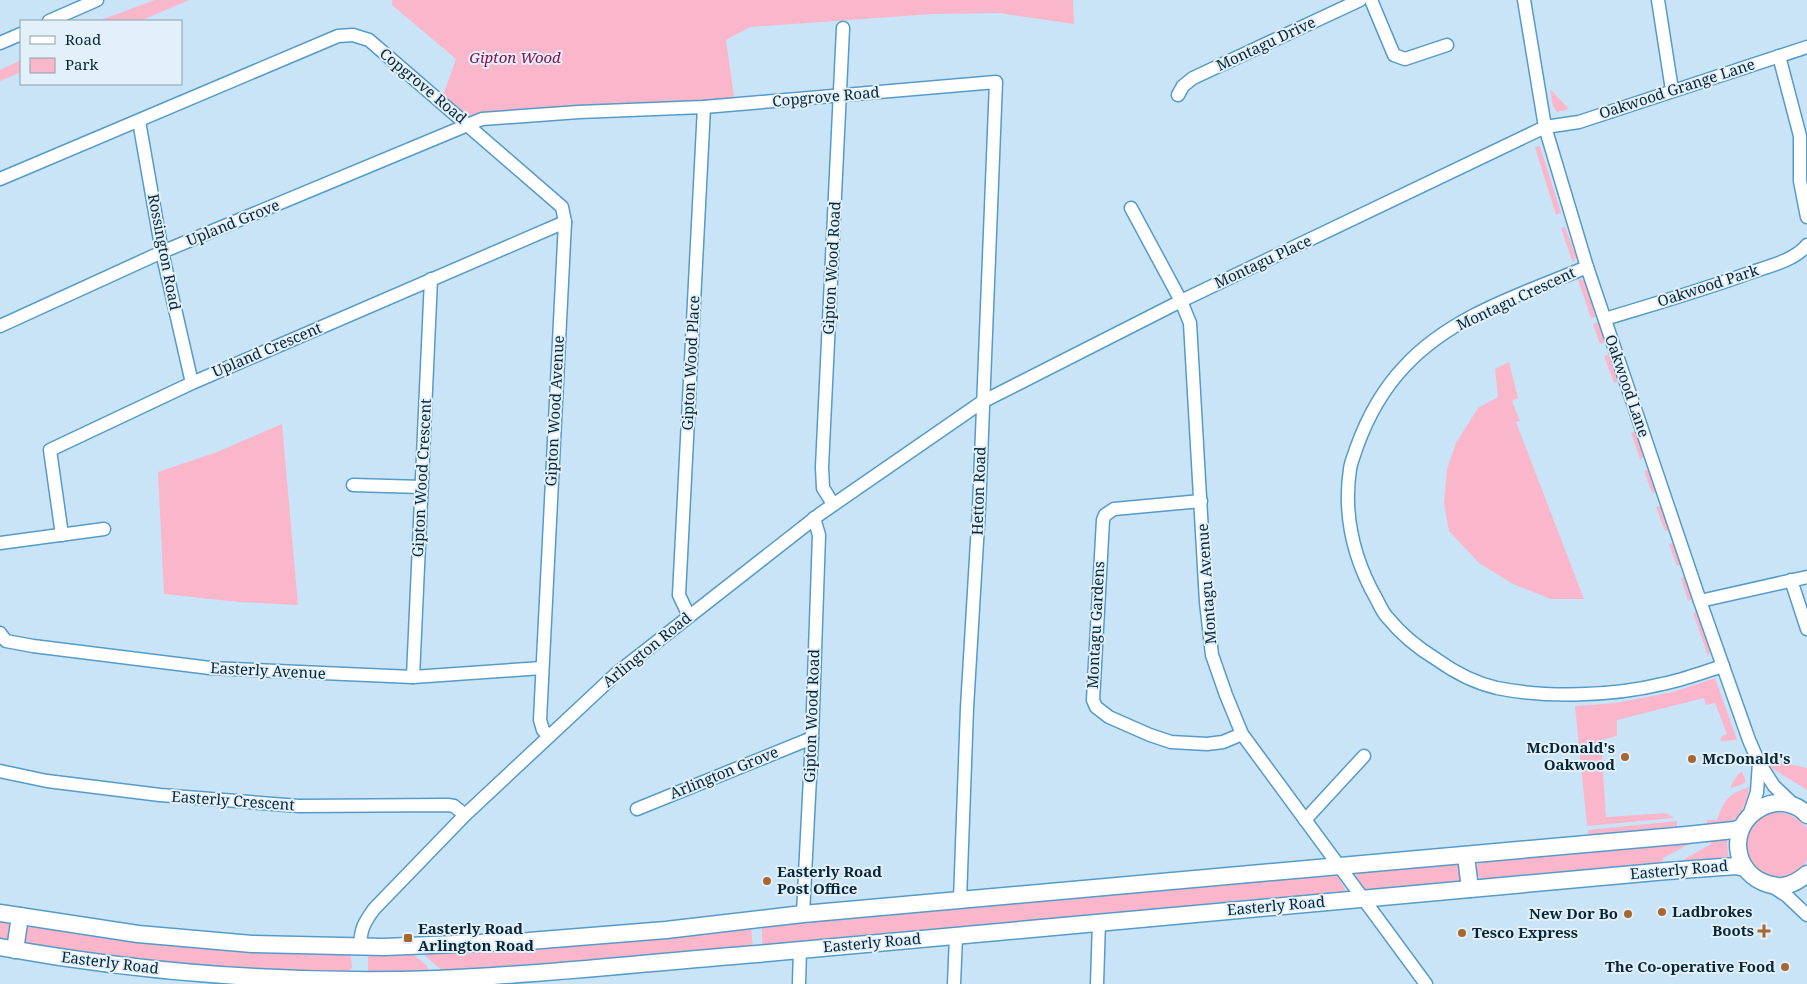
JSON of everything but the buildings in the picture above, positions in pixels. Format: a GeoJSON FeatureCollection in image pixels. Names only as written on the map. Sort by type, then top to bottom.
{"type":"FeatureCollection","features":[{"type":"Feature","properties":{"kind":"main road"},"geometry":{"type":"LineString","coordinates":[[0,913],[138,934],[252,944],[463,945],[666,930],[803,914],[1687,835],[1734,830],[1758,808],[1769,804],[1778,803],[1800,810]]}},
{"type":"Feature","properties":{"kind":"main road","name":"Easterly Road"},"geometry":{"type":"LineString","coordinates":[[1744,822],[1738,836],[1739,856],[1744,868],[1751,875],[1767,883]]}},
{"type":"Feature","properties":{"kind":"main road"},"geometry":{"type":"LineString","coordinates":[[1466,856],[1470,889]]}},
{"type":"Feature","properties":{"kind":"main road","name":"Easterly Road"},"geometry":{"type":"LineString","coordinates":[[8,948],[132,967],[245,976],[360,982],[438,979],[530,974],[1667,871],[1736,866],[1744,868]]}},
{"type":"Feature","properties":{"kind":"main road"},"geometry":{"type":"LineString","coordinates":[[1767,883],[1783,886],[1807,874]]}},
{"type":"Feature","properties":{"kind":"main road"},"geometry":{"type":"LineString","coordinates":[[8,948],[20,916]]}},
{"type":"Feature","properties":{"kind":"street","name":"Montagu Drive"},"geometry":{"type":"LineString","coordinates":[[1178,95],[1183,86],[1193,78],[1360,0]]}},
{"type":"Feature","properties":{"kind":"street"},"geometry":{"type":"LineString","coordinates":[[1371,0],[1394,55],[1404,59],[1447,46]]}},
{"type":"Feature","properties":{"kind":"street","name":"Oakwood Lane"},"geometry":{"type":"LineString","coordinates":[[1524,0],[1545,127],[1586,266],[1700,601],[1749,740],[1760,763],[1774,786],[1800,810]]}},
{"type":"Feature","properties":{"kind":"street"},"geometry":{"type":"LineString","coordinates":[[1658,0],[1672,90]]}},
{"type":"Feature","properties":{"kind":"street"},"geometry":{"type":"LineString","coordinates":[[51,20],[89,2]]}},
{"type":"Feature","properties":{"kind":"street","name":"Gipton Wood Road"},"geometry":{"type":"LineString","coordinates":[[833,504],[824,488],[822,467],[843,28]]}},
{"type":"Feature","properties":{"kind":"street"},"geometry":{"type":"LineString","coordinates":[[0,43],[20,34]]}},
{"type":"Feature","properties":{"kind":"street","name":"Copgrove Road"},"geometry":{"type":"LineString","coordinates":[[0,180],[338,36],[353,35],[369,40],[468,126],[482,119],[579,112],[704,107],[996,82]]}},
{"type":"Feature","properties":{"kind":"street","name":"Oakwood Grange Lane"},"geometry":{"type":"LineString","coordinates":[[1545,127],[1579,122],[1807,47]]}},
{"type":"Feature","properties":{"kind":"street"},"geometry":{"type":"LineString","coordinates":[[1779,56],[1800,136],[1800,181],[1807,217]]}},
{"type":"Feature","properties":{"kind":"street","name":"Hetton Road"},"geometry":{"type":"LineString","coordinates":[[960,900],[967,708],[979,508],[996,82]]}},
{"type":"Feature","properties":{"kind":"street","name":"Gipton Wood Place"},"geometry":{"type":"LineString","coordinates":[[689,616],[679,595],[704,107]]}},
{"type":"Feature","properties":{"kind":"street","name":"Rossington Road"},"geometry":{"type":"LineString","coordinates":[[139,121],[162,252],[192,383]]}},
{"type":"Feature","properties":{"kind":"street","name":"Gipton Wood Avenue"},"geometry":{"type":"LineString","coordinates":[[468,126],[562,207],[565,222],[540,720],[543,730],[549,736]]}},
{"type":"Feature","properties":{"kind":"street","name":"Upland Grove"},"geometry":{"type":"LineString","coordinates":[[0,326],[162,252],[468,126]]}},
{"type":"Feature","properties":{"kind":"street","name":"Montagu Place"},"geometry":{"type":"LineString","coordinates":[[982,402],[1181,301],[1545,127]]}},
{"type":"Feature","properties":{"kind":"street","name":"Montagu Avenue"},"geometry":{"type":"LineString","coordinates":[[1130,208],[1181,301],[1190,323],[1206,602],[1212,654],[1226,695],[1242,734],[1426,984]]}},
{"type":"Feature","properties":{"kind":"street","name":"Upland Crescent"},"geometry":{"type":"LineString","coordinates":[[62,534],[50,450],[192,383],[565,222]]}},
{"type":"Feature","properties":{"kind":"street","name":"Oakwood Park"},"geometry":{"type":"LineString","coordinates":[[1605,319],[1706,289],[1785,260],[1804,250],[1807,245]]}},
{"type":"Feature","properties":{"kind":"street","name":"Montagu Crescent"},"geometry":{"type":"LineString","coordinates":[[1586,266],[1468,317],[1438,337],[1406,364],[1394,378],[1382,393],[1363,427],[1350,468],[1347,505],[1353,545],[1366,581],[1387,618],[1410,640],[1454,672],[1497,687],[1536,692],[1584,694],[1619,692],[1663,684],[1723,666]]}},
{"type":"Feature","properties":{"kind":"street","name":"Gipton Wood Crescent"},"geometry":{"type":"LineString","coordinates":[[413,677],[431,279]]}},
{"type":"Feature","properties":{"kind":"street","name":"Arlington Road"},"geometry":{"type":"LineString","coordinates":[[360,946],[360,930],[374,908],[465,815],[616,673],[814,518],[982,402]]}},
{"type":"Feature","properties":{"kind":"street"},"geometry":{"type":"LineString","coordinates":[[353,485],[422,487]]}},
{"type":"Feature","properties":{"kind":"street","name":"Montagu Gardens"},"geometry":{"type":"LineString","coordinates":[[1201,502],[1114,509],[1105,515],[1103,520],[1093,700],[1096,707],[1109,717],[1150,736],[1171,742],[1207,744],[1223,742],[1242,734]]}},
{"type":"Feature","properties":{"kind":"street","name":"Gipton Wood Road"},"geometry":{"type":"LineString","coordinates":[[803,914],[812,738],[819,535],[814,518]]}},
{"type":"Feature","properties":{"kind":"street"},"geometry":{"type":"LineString","coordinates":[[0,543],[104,529]]}},
{"type":"Feature","properties":{"kind":"street"},"geometry":{"type":"LineString","coordinates":[[1700,601],[1807,577]]}},
{"type":"Feature","properties":{"kind":"street"},"geometry":{"type":"LineString","coordinates":[[1791,580],[1807,629]]}},
{"type":"Feature","properties":{"kind":"street","name":"Easterly Avenue"},"geometry":{"type":"LineString","coordinates":[[0,633],[6,642],[210,668],[413,677],[542,668]]}},
{"type":"Feature","properties":{"kind":"street","name":"Arlington Grove"},"geometry":{"type":"LineString","coordinates":[[637,809],[812,738]]}},
{"type":"Feature","properties":{"kind":"street"},"geometry":{"type":"LineString","coordinates":[[1305,820],[1364,756]]}},
{"type":"Feature","properties":{"kind":"street"},"geometry":{"type":"LineString","coordinates":[[1744,822],[1757,792],[1760,763]]}},
{"type":"Feature","properties":{"kind":"street","name":"Easterly Crescent"},"geometry":{"type":"LineString","coordinates":[[0,771],[47,781],[160,795],[298,806],[448,805],[454,806],[465,815]]}},
{"type":"Feature","properties":{"kind":"street"},"geometry":{"type":"LineString","coordinates":[[1767,883],[1787,896],[1807,915]]}},
{"type":"Feature","properties":{"kind":"street"},"geometry":{"type":"LineString","coordinates":[[1097,984],[1100,921]]}},
{"type":"Feature","properties":{"kind":"street"},"geometry":{"type":"LineString","coordinates":[[954,984],[956,936]]}},
{"type":"Feature","properties":{"kind":"street"},"geometry":{"type":"LineString","coordinates":[[799,984],[800,949]]}},
{"type":"Feature","properties":{"kind":"green space"},"geometry":{"type":"Polygon","coordinates":[[[155,0],[189,0],[142,20],[101,20],[155,0]]]}},
{"type":"Feature","properties":{"kind":"green space","name":"Gipton Wood"},"geometry":{"type":"Polygon","coordinates":[[[392,0],[1073,0],[1074,24],[999,13],[933,14],[750,27],[726,40],[735,104],[468,126],[441,101],[456,59],[392,5],[392,0]]]}},
{"type":"Feature","properties":{"kind":"green space"},"geometry":{"type":"Polygon","coordinates":[[[20,60],[20,72],[0,81],[0,70],[20,60]]]}},
{"type":"Feature","properties":{"kind":"green space"},"geometry":{"type":"Polygon","coordinates":[[[1550,89],[1569,109],[1557,112],[1553,106],[1550,89]]]}},
{"type":"Feature","properties":{"kind":"green space"},"geometry":{"type":"Polygon","coordinates":[[[1540,146],[1561,213],[1556,215],[1535,147],[1540,146]]]}},
{"type":"Feature","properties":{"kind":"green space"},"geometry":{"type":"Polygon","coordinates":[[[1565,227],[1576,257],[1573,263],[1561,228],[1565,227]]]}},
{"type":"Feature","properties":{"kind":"green space"},"geometry":{"type":"Polygon","coordinates":[[[1577,277],[1584,281],[1596,317],[1591,318],[1577,277]]]}},
{"type":"Feature","properties":{"kind":"green space"},"geometry":{"type":"Polygon","coordinates":[[[1598,322],[1605,342],[1600,344],[1593,324],[1598,322]]]}},
{"type":"Feature","properties":{"kind":"green space"},"geometry":{"type":"Polygon","coordinates":[[[1609,354],[1618,381],[1614,383],[1604,356],[1609,354]]]}},
{"type":"Feature","properties":{"kind":"green space"},"geometry":{"type":"Polygon","coordinates":[[[1509,362],[1518,398],[1512,401],[1520,421],[1516,422],[1584,599],[1551,599],[1513,584],[1479,563],[1449,531],[1444,504],[1447,469],[1456,443],[1478,408],[1498,397],[1495,369],[1509,362]]]}},
{"type":"Feature","properties":{"kind":"green space"},"geometry":{"type":"Polygon","coordinates":[[[282,424],[298,605],[239,602],[164,594],[158,472],[217,452],[282,424]]]}},
{"type":"Feature","properties":{"kind":"green space"},"geometry":{"type":"Polygon","coordinates":[[[1635,431],[1644,457],[1640,459],[1631,433],[1635,431]]]}},
{"type":"Feature","properties":{"kind":"green space"},"geometry":{"type":"Polygon","coordinates":[[[1648,470],[1656,492],[1652,493],[1644,471],[1648,470]]]}},
{"type":"Feature","properties":{"kind":"green space"},"geometry":{"type":"Polygon","coordinates":[[[1661,506],[1669,530],[1665,531],[1656,507],[1661,506]]]}},
{"type":"Feature","properties":{"kind":"green space"},"geometry":{"type":"Polygon","coordinates":[[[1673,543],[1681,565],[1677,566],[1669,544],[1673,543]]]}},
{"type":"Feature","properties":{"kind":"green space"},"geometry":{"type":"Polygon","coordinates":[[[1685,577],[1693,599],[1688,601],[1681,578],[1685,577]]]}},
{"type":"Feature","properties":{"kind":"green space"},"geometry":{"type":"Polygon","coordinates":[[[1697,611],[1710,651],[1708,656],[1693,613],[1697,611]]]}},
{"type":"Feature","properties":{"kind":"green space"},"geometry":{"type":"Polygon","coordinates":[[[1715,678],[1737,740],[1720,741],[1722,736],[1727,734],[1715,703],[1706,705],[1704,698],[1617,720],[1617,736],[1601,740],[1606,817],[1666,813],[1674,818],[1587,826],[1575,706],[1616,703],[1673,692],[1715,678]]]}},
{"type":"Feature","properties":{"kind":"green space"},"geometry":{"type":"Polygon","coordinates":[[[1767,759],[1807,768],[1807,790],[1770,767],[1767,759]]]}},
{"type":"Feature","properties":{"kind":"green space"},"geometry":{"type":"Polygon","coordinates":[[[1742,772],[1746,781],[1731,788],[1739,773],[1742,772]]]}},
{"type":"Feature","properties":{"kind":"green space"},"geometry":{"type":"Polygon","coordinates":[[[1749,787],[1745,803],[1736,818],[1720,825],[1707,826],[1707,820],[1717,820],[1722,807],[1731,795],[1749,787]]]}},
{"type":"Feature","properties":{"kind":"green space"},"geometry":{"type":"Polygon","coordinates":[[[1777,812],[1794,817],[1807,828],[1807,859],[1805,863],[1795,873],[1780,878],[1767,876],[1756,868],[1749,856],[1746,843],[1750,830],[1759,819],[1777,812]]]}},
{"type":"Feature","properties":{"kind":"green space"},"geometry":{"type":"Polygon","coordinates":[[[1677,821],[1677,826],[1588,835],[1588,830],[1677,821]]]}},
{"type":"Feature","properties":{"kind":"green space"},"geometry":{"type":"Polygon","coordinates":[[[1711,840],[1727,840],[1728,857],[1681,861],[1711,844],[1711,840]]]}},
{"type":"Feature","properties":{"kind":"green space"},"geometry":{"type":"Polygon","coordinates":[[[1693,842],[1663,858],[1662,862],[1486,879],[1481,879],[1476,874],[1476,867],[1485,860],[1693,842]]]}},
{"type":"Feature","properties":{"kind":"green space"},"geometry":{"type":"Polygon","coordinates":[[[1455,863],[1460,865],[1463,876],[1460,881],[1366,890],[1356,876],[1358,873],[1455,863]]]}},
{"type":"Feature","properties":{"kind":"green space"},"geometry":{"type":"Polygon","coordinates":[[[1337,875],[1345,889],[1344,893],[762,946],[762,926],[1337,875]]]}},
{"type":"Feature","properties":{"kind":"green space"},"geometry":{"type":"Polygon","coordinates":[[[0,920],[12,923],[10,939],[0,939],[0,920]]]}},
{"type":"Feature","properties":{"kind":"green space"},"geometry":{"type":"Polygon","coordinates":[[[25,926],[347,953],[351,956],[352,967],[345,972],[217,967],[27,945],[24,943],[25,926]]]}},
{"type":"Feature","properties":{"kind":"green space"},"geometry":{"type":"Polygon","coordinates":[[[751,927],[753,947],[443,971],[425,956],[426,953],[751,927]]]}},
{"type":"Feature","properties":{"kind":"green space"},"geometry":{"type":"Polygon","coordinates":[[[412,953],[427,966],[428,970],[371,973],[368,971],[368,958],[370,954],[412,953]]]}},
{"type":"Feature","properties":{"kind":"place","name":"McDonald's Oakwood"},"geometry":{"type":"Point","coordinates":[1625,757]}},
{"type":"Feature","properties":{"kind":"place","name":"McDonald's"},"geometry":{"type":"Point","coordinates":[1692,759]}},
{"type":"Feature","properties":{"kind":"place","name":"Easterly Road Post Office"},"geometry":{"type":"Point","coordinates":[767,881]}},
{"type":"Feature","properties":{"kind":"place","name":"Ladbrokes"},"geometry":{"type":"Point","coordinates":[1662,912]}},
{"type":"Feature","properties":{"kind":"place","name":"New Dor Bo"},"geometry":{"type":"Point","coordinates":[1628,914]}},
{"type":"Feature","properties":{"kind":"place","name":"Boots"},"geometry":{"type":"Point","coordinates":[1764,931]}},
{"type":"Feature","properties":{"kind":"place","name":"Tesco Express"},"geometry":{"type":"Point","coordinates":[1462,933]}},
{"type":"Feature","properties":{"kind":"place","name":"Easterly Road Arlington Road"},"geometry":{"type":"Point","coordinates":[408,938]}},
{"type":"Feature","properties":{"kind":"place","name":"The Co-operative Food"},"geometry":{"type":"Point","coordinates":[1785,967]}}]}
